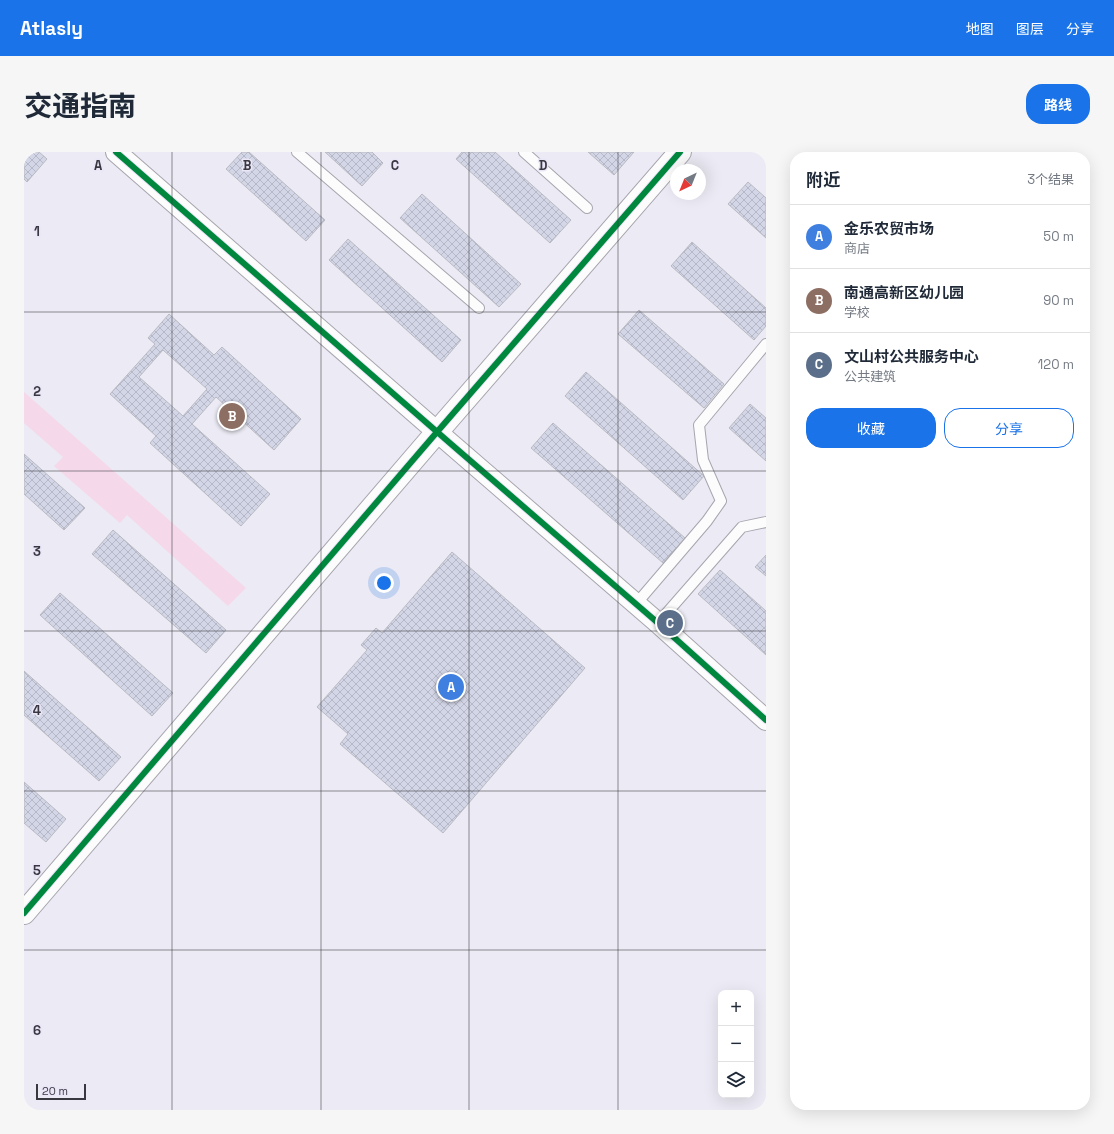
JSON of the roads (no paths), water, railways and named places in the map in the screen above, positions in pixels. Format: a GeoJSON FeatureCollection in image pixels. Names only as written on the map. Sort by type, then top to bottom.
{"type":"FeatureCollection","features":[{"type":"Feature","properties":{"kind":"street"},"geometry":{"type":"LineString","coordinates":[[116,152],[658,623],[766,720]]}},
{"type":"Feature","properties":{"kind":"street"},"geometry":{"type":"LineString","coordinates":[[24,913],[437,432],[680,152]]}},
{"type":"Feature","properties":{"kind":"lane"},"geometry":{"type":"LineString","coordinates":[[297,152],[479,308]]}},
{"type":"Feature","properties":{"kind":"lane"},"geometry":{"type":"LineString","coordinates":[[524,152],[587,208]]}},
{"type":"Feature","properties":{"kind":"lane"},"geometry":{"type":"LineString","coordinates":[[636,604],[707,521],[721,501],[703,460],[699,426],[766,344]]}},
{"type":"Feature","properties":{"kind":"lane"},"geometry":{"type":"LineString","coordinates":[[658,623],[742,527],[766,522]]}},
{"type":"Feature","properties":{"kind":"place","name":"南通高新区幼儿园"},"geometry":{"type":"Point","coordinates":[232,416]}},
{"type":"Feature","properties":{"kind":"place","name":"文山村公共服务中心"},"geometry":{"type":"Point","coordinates":[670,623]}},
{"type":"Feature","properties":{"kind":"place","name":"金乐农贸市场"},"geometry":{"type":"Point","coordinates":[451,687]}}]}
